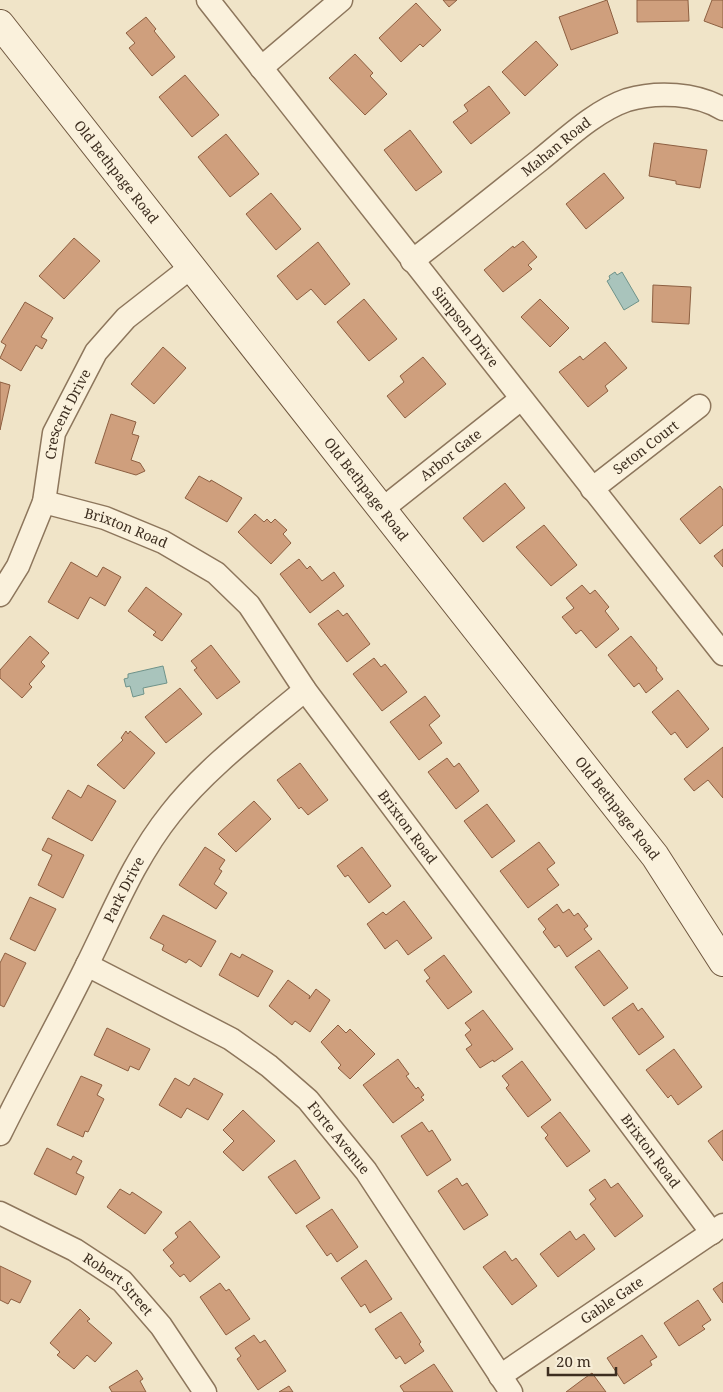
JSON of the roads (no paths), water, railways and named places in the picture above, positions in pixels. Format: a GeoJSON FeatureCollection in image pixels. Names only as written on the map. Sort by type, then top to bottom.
{"type":"FeatureCollection","features":[{"type":"Feature","properties":{"kind":"main road","name":"Old Bethpage Road"},"geometry":{"type":"LineString","coordinates":[[0,24],[190,268],[655,856],[723,962]]}},
{"type":"Feature","properties":{"kind":"street","name":"Simpson Drive"},"geometry":{"type":"LineString","coordinates":[[208,0],[412,262],[723,654]]}},
{"type":"Feature","properties":{"kind":"street"},"geometry":{"type":"LineString","coordinates":[[262,68],[340,0]]}},
{"type":"Feature","properties":{"kind":"street","name":"Mahan Road"},"geometry":{"type":"LineString","coordinates":[[412,262],[574,133],[611,107],[628,100],[656,95],[689,96],[723,109]]}},
{"type":"Feature","properties":{"kind":"street","name":"Crescent Drive"},"geometry":{"type":"LineString","coordinates":[[0,595],[18,566],[44,502],[54,434],[96,352],[126,318],[190,268]]}},
{"type":"Feature","properties":{"kind":"street","name":"Arbor Gate"},"geometry":{"type":"LineString","coordinates":[[381,510],[521,399]]}},
{"type":"Feature","properties":{"kind":"street","name":"Seton Court"},"geometry":{"type":"LineString","coordinates":[[592,489],[699,406]]}},
{"type":"Feature","properties":{"kind":"street","name":"Brixton Road"},"geometry":{"type":"LineString","coordinates":[[44,502],[105,518],[155,538],[216,574],[249,605],[304,690],[717,1229]]}},
{"type":"Feature","properties":{"kind":"street","name":"Park Drive"},"geometry":{"type":"LineString","coordinates":[[0,1134],[87,965],[114,905],[152,839],[172,812],[217,766],[304,690]]}},
{"type":"Feature","properties":{"kind":"street","name":"Forte Avenue"},"geometry":{"type":"LineString","coordinates":[[87,965],[232,1039],[269,1066],[308,1100],[366,1172],[506,1384]]}},
{"type":"Feature","properties":{"kind":"street","name":"Robert Street"},"geometry":{"type":"LineString","coordinates":[[0,1212],[75,1250],[122,1281],[161,1326],[205,1392]]}},
{"type":"Feature","properties":{"kind":"street","name":"Gable Gate"},"geometry":{"type":"LineString","coordinates":[[506,1384],[717,1229]]}},
{"type":"Feature","properties":{"kind":"water"},"geometry":{"type":"Polygon","coordinates":[[[615,272],[617,275],[622,272],[639,301],[624,310],[607,281],[610,279],[609,276],[615,272]]]}},
{"type":"Feature","properties":{"kind":"water"},"geometry":{"type":"Polygon","coordinates":[[[163,666],[167,683],[143,688],[144,694],[133,697],[130,686],[126,687],[124,679],[128,678],[128,674],[163,666]]]}}]}
